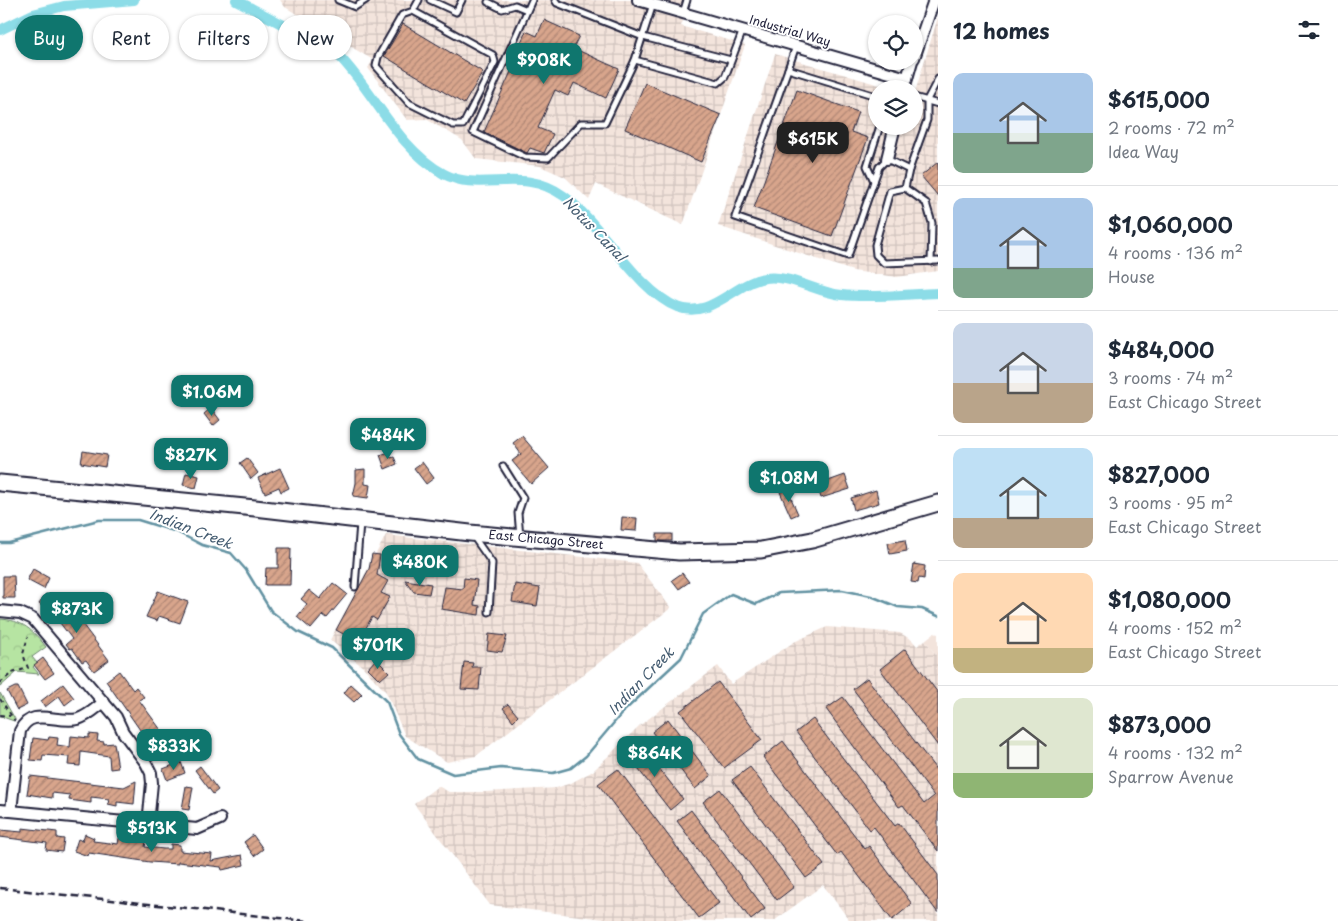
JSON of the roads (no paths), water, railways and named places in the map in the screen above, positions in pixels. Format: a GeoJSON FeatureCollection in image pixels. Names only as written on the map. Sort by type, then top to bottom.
{"type":"FeatureCollection","features":[{"type":"Feature","properties":{"kind":"street","name":"Industrial Way"},"geometry":{"type":"LineString","coordinates":[[638,0],[907,78]]}},
{"type":"Feature","properties":{"kind":"street"},"geometry":{"type":"LineString","coordinates":[[923,32],[934,0]]}},
{"type":"Feature","properties":{"kind":"street"},"geometry":{"type":"LineString","coordinates":[[907,78],[909,70]]}},
{"type":"Feature","properties":{"kind":"street"},"geometry":{"type":"LineString","coordinates":[[887,159],[893,135]]}},
{"type":"Feature","properties":{"kind":"street","name":"East Chicago Street"},"geometry":{"type":"LineString","coordinates":[[0,483],[470,533],[679,552],[761,550],[812,540],[938,503]]}},
{"type":"Feature","properties":{"kind":"street"},"geometry":{"type":"LineString","coordinates":[[0,611],[20,613],[33,619],[47,634],[73,669],[104,702],[151,773],[148,824]]}},
{"type":"Feature","properties":{"kind":"street"},"geometry":{"type":"LineString","coordinates":[[11,810],[20,731],[23,725],[33,718],[79,719],[104,702]]}},
{"type":"Feature","properties":{"kind":"street"},"geometry":{"type":"LineString","coordinates":[[0,810],[197,829],[220,819]]}},
{"type":"Feature","properties":{"kind":"lane"},"geometry":{"type":"LineString","coordinates":[[338,0],[355,7],[366,0]]}},
{"type":"Feature","properties":{"kind":"lane"},"geometry":{"type":"LineString","coordinates":[[414,11],[493,55],[495,62],[463,124],[453,125],[409,103],[376,66],[378,57],[402,15],[414,11],[420,0]]}},
{"type":"Feature","properties":{"kind":"lane"},"geometry":{"type":"LineString","coordinates":[[430,0],[456,12],[462,0]]}},
{"type":"Feature","properties":{"kind":"lane"},"geometry":{"type":"LineString","coordinates":[[532,0],[473,132],[525,157],[548,158],[581,123],[605,123],[635,60],[653,4]]}},
{"type":"Feature","properties":{"kind":"lane"},"geometry":{"type":"LineString","coordinates":[[555,0],[557,3],[643,37],[732,60]]}},
{"type":"Feature","properties":{"kind":"lane"},"geometry":{"type":"LineString","coordinates":[[683,13],[687,0]]}},
{"type":"Feature","properties":{"kind":"lane"},"geometry":{"type":"LineString","coordinates":[[488,2],[502,10],[515,6],[527,10]]}},
{"type":"Feature","properties":{"kind":"lane"},"geometry":{"type":"LineString","coordinates":[[635,60],[718,83],[725,77],[743,30]]}},
{"type":"Feature","properties":{"kind":"lane"},"geometry":{"type":"LineString","coordinates":[[796,46],[735,217],[848,256],[878,166],[887,159],[909,170]]}},
{"type":"Feature","properties":{"kind":"lane"},"geometry":{"type":"LineString","coordinates":[[788,70],[868,94]]}},
{"type":"Feature","properties":{"kind":"lane"},"geometry":{"type":"LineString","coordinates":[[905,188],[909,170],[927,120],[927,100],[938,79]]}},
{"type":"Feature","properties":{"kind":"lane"},"geometry":{"type":"LineString","coordinates":[[923,99],[938,104]]}},
{"type":"Feature","properties":{"kind":"lane"},"geometry":{"type":"LineString","coordinates":[[874,181],[867,166],[877,135]]}},
{"type":"Feature","properties":{"kind":"lane"},"geometry":{"type":"LineString","coordinates":[[931,262],[932,223],[926,204],[905,188],[890,191],[875,244],[876,255],[884,263],[931,262],[938,261]]}},
{"type":"Feature","properties":{"kind":"lane"},"geometry":{"type":"LineString","coordinates":[[503,466],[523,498],[518,513],[520,537]]}},
{"type":"Feature","properties":{"kind":"lane"},"geometry":{"type":"LineString","coordinates":[[355,586],[361,520]]}},
{"type":"Feature","properties":{"kind":"lane"},"geometry":{"type":"LineString","coordinates":[[470,533],[492,563],[489,612]]}},
{"type":"Feature","properties":{"kind":"waterway","name":"Notus Canal"},"geometry":{"type":"LineString","coordinates":[[0,30],[33,14],[64,6],[134,0]]}},
{"type":"Feature","properties":{"kind":"waterway","name":"Notus Canal"},"geometry":{"type":"LineString","coordinates":[[236,0],[336,53],[413,150],[427,163],[444,174],[473,182],[532,182],[548,187],[564,196],[592,223],[647,286],[677,307],[689,310],[701,309],[712,305],[754,281],[774,277],[842,295],[878,296],[938,293]]}},
{"type":"Feature","properties":{"kind":"waterway","name":"Indian Creek"},"geometry":{"type":"LineString","coordinates":[[0,543],[9,543],[99,520],[138,520],[177,532],[202,545],[231,553],[246,570],[271,611],[298,632],[332,648],[387,702],[399,734],[418,759],[453,774],[501,768],[553,773],[571,768],[586,756],[623,712],[681,658],[703,614],[731,594],[756,604],[779,593],[842,590],[871,596],[898,607],[922,609],[938,616]]}},
{"type":"Feature","properties":{"kind":"railway"},"geometry":{"type":"LineString","coordinates":[[0,888],[307,921]]}}]}
